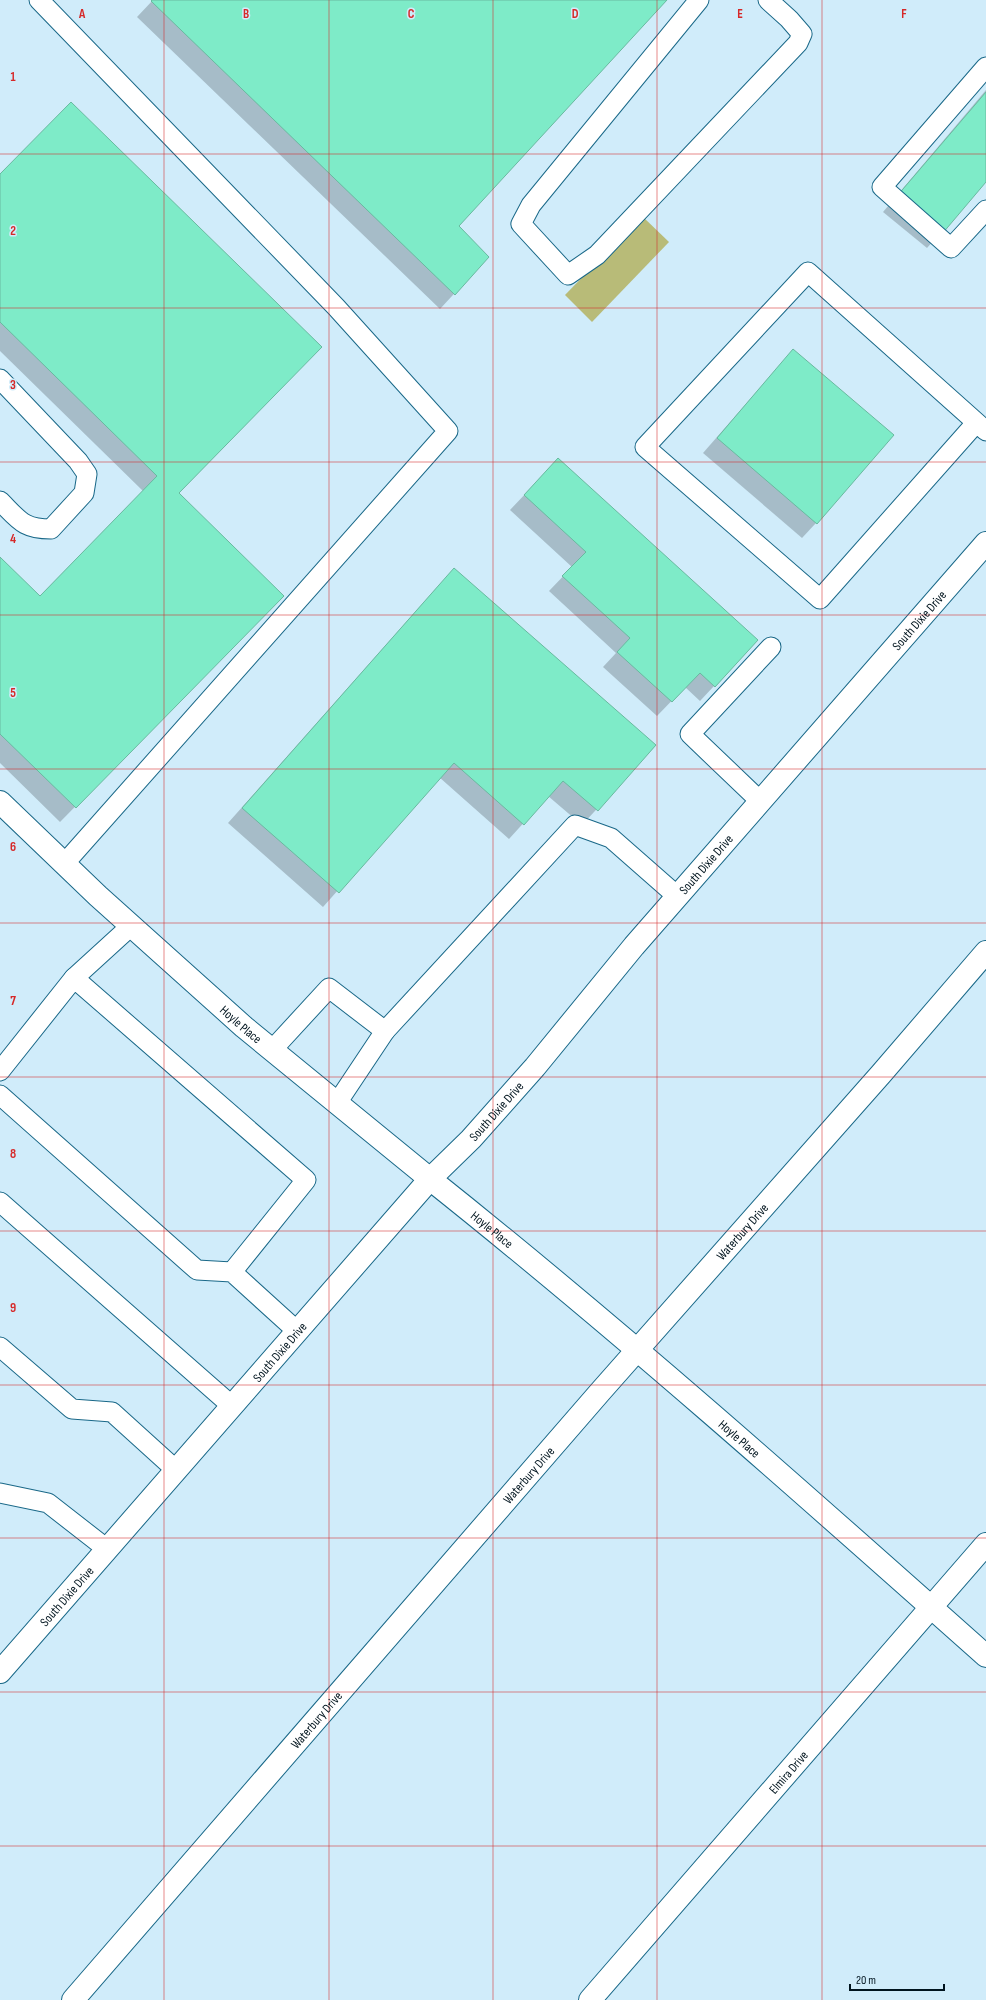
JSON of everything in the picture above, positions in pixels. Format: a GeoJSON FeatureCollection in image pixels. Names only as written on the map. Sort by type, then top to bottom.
{"type":"FeatureCollection","features":[{"type":"Feature","properties":{"kind":"street","name":"South Dixie Drive"},"geometry":{"type":"LineString","coordinates":[[0,1672],[430,1179],[471,1139],[515,1089],[677,896],[986,543]]}},
{"type":"Feature","properties":{"kind":"street","name":"Hoyle Place"},"geometry":{"type":"LineString","coordinates":[[0,802],[131,926],[272,1050],[509,1242],[637,1351],[986,1656]]}},
{"type":"Feature","properties":{"kind":"street","name":"Waterbury Drive"},"geometry":{"type":"LineString","coordinates":[[73,2000],[986,952]]}},
{"type":"Feature","properties":{"kind":"street","name":"Elmira Drive"},"geometry":{"type":"LineString","coordinates":[[590,2000],[986,1544]]}},
{"type":"Feature","properties":{"kind":"lane"},"geometry":{"type":"LineString","coordinates":[[39,0],[336,307],[448,431],[64,864]]}},
{"type":"Feature","properties":{"kind":"lane"},"geometry":{"type":"LineString","coordinates":[[699,0],[531,205],[521,224],[568,275],[597,254],[798,43],[802,34],[789,19],[768,0]]}},
{"type":"Feature","properties":{"kind":"lane"},"geometry":{"type":"LineString","coordinates":[[986,67],[882,187],[951,248],[986,210]]}},
{"type":"Feature","properties":{"kind":"lane"},"geometry":{"type":"LineString","coordinates":[[808,272],[981,427],[820,599],[645,447],[808,272]]}},
{"type":"Feature","properties":{"kind":"lane"},"geometry":{"type":"LineString","coordinates":[[0,379],[78,461],[87,474],[84,493],[51,529],[36,529],[21,522],[0,501]]}},
{"type":"Feature","properties":{"kind":"lane"},"geometry":{"type":"LineString","coordinates":[[760,802],[690,734],[771,647]]}},
{"type":"Feature","properties":{"kind":"lane"},"geometry":{"type":"LineString","coordinates":[[337,1103],[385,1031],[575,824],[611,838],[677,896]]}},
{"type":"Feature","properties":{"kind":"lane"},"geometry":{"type":"LineString","coordinates":[[0,1071],[74,978],[131,926]]}},
{"type":"Feature","properties":{"kind":"lane"},"geometry":{"type":"LineString","coordinates":[[74,978],[306,1180],[232,1272]]}},
{"type":"Feature","properties":{"kind":"lane"},"geometry":{"type":"LineString","coordinates":[[272,1050],[329,988],[385,1031]]}},
{"type":"Feature","properties":{"kind":"lane"},"geometry":{"type":"LineString","coordinates":[[0,1095],[197,1270],[232,1272],[297,1331]]}},
{"type":"Feature","properties":{"kind":"lane"},"geometry":{"type":"LineString","coordinates":[[0,1202],[232,1406]]}},
{"type":"Feature","properties":{"kind":"lane"},"geometry":{"type":"LineString","coordinates":[[0,1346],[72,1409],[112,1412],[176,1470]]}},
{"type":"Feature","properties":{"kind":"lane"},"geometry":{"type":"LineString","coordinates":[[0,1493],[48,1503],[107,1549]]}},
{"type":"Feature","properties":{"kind":"green space"},"geometry":{"type":"Polygon","coordinates":[[[642,216],[669,242],[592,322],[565,295],[642,216]]]}},
{"type":"Feature","properties":{"kind":"building"},"geometry":{"type":"Polygon","coordinates":[[[667,0],[459,226],[489,257],[455,295],[151,1],[667,0]]]}},
{"type":"Feature","properties":{"kind":"building"},"geometry":{"type":"Polygon","coordinates":[[[986,92],[986,182],[942,234],[897,196],[986,92]]]}},
{"type":"Feature","properties":{"kind":"building"},"geometry":{"type":"Polygon","coordinates":[[[71,102],[322,347],[179,493],[284,596],[76,808],[0,734],[0,557],[40,596],[157,476],[0,322],[0,174],[71,102]]]}},
{"type":"Feature","properties":{"kind":"building"},"geometry":{"type":"Polygon","coordinates":[[[793,349],[894,435],[817,524],[717,438],[793,349]]]}},
{"type":"Feature","properties":{"kind":"building"},"geometry":{"type":"Polygon","coordinates":[[[558,458],[758,640],[715,687],[700,673],[672,702],[617,652],[630,638],[562,576],[586,552],[524,495],[558,458]]]}},
{"type":"Feature","properties":{"kind":"building"},"geometry":{"type":"Polygon","coordinates":[[[454,568],[656,745],[598,811],[563,781],[524,825],[454,763],[339,893],[242,808],[454,568]]]}}]}
